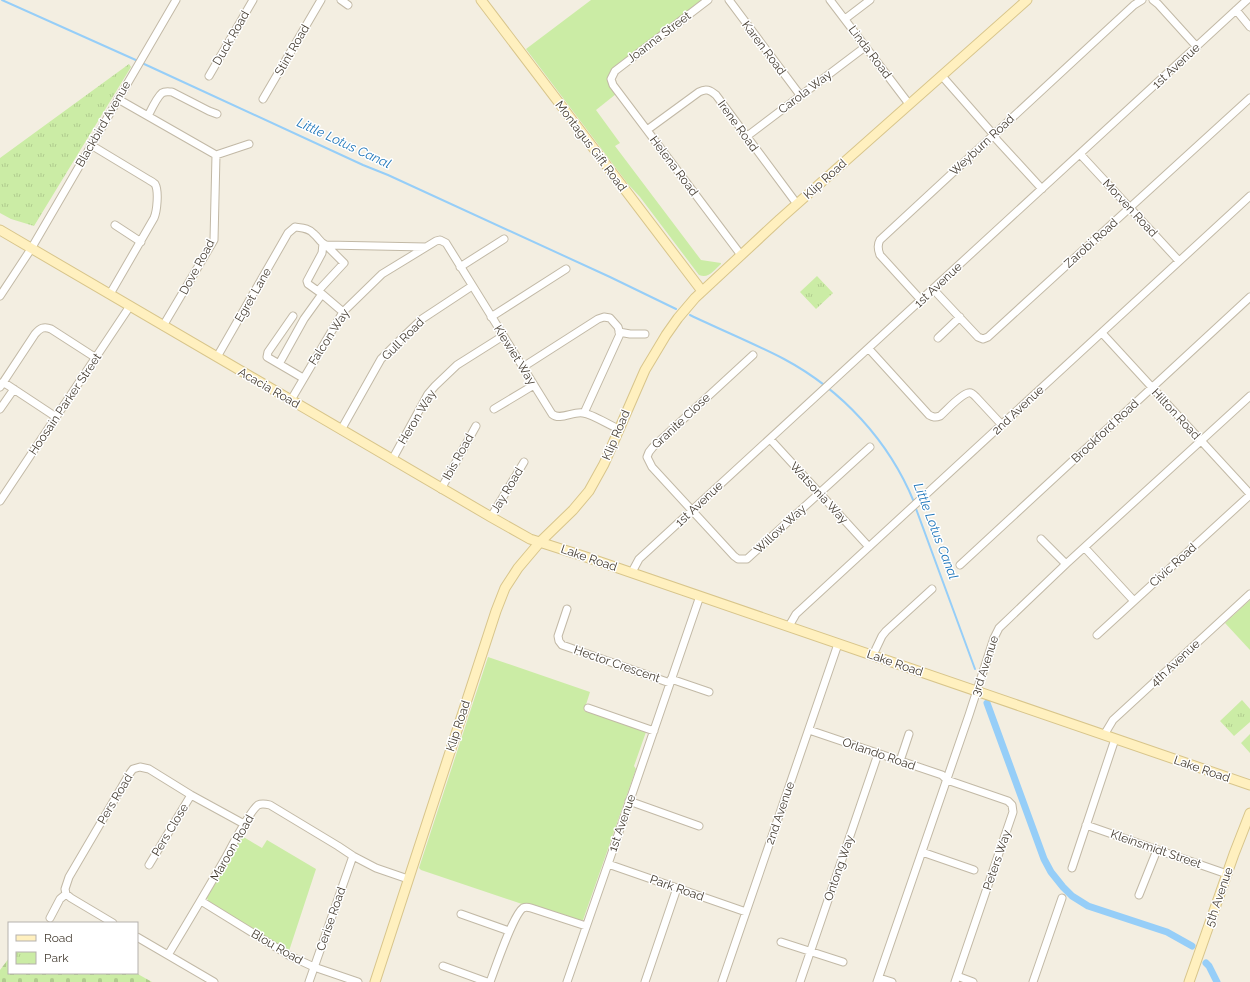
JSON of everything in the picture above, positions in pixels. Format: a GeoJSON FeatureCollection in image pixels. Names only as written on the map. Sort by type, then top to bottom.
{"type":"FeatureCollection","features":[{"type":"Feature","properties":{"kind":"street","name":"Blackbird Avenue"},"geometry":{"type":"LineString","coordinates":[[0,296],[31,249],[176,0]]}},
{"type":"Feature","properties":{"kind":"street","name":"Duck Road"},"geometry":{"type":"LineString","coordinates":[[209,76],[253,0]]}},
{"type":"Feature","properties":{"kind":"street","name":"Stint Road"},"geometry":{"type":"LineString","coordinates":[[264,99],[322,0]]}},
{"type":"Feature","properties":{"kind":"street"},"geometry":{"type":"LineString","coordinates":[[341,0],[348,5]]}},
{"type":"Feature","properties":{"kind":"street","name":"Montagus Gift Road"},"geometry":{"type":"LineString","coordinates":[[481,0],[702,291]]}},
{"type":"Feature","properties":{"kind":"street","name":"Joanna Street"},"geometry":{"type":"LineString","coordinates":[[612,76],[615,71],[708,0]]}},
{"type":"Feature","properties":{"kind":"street","name":"Karen Road"},"geometry":{"type":"LineString","coordinates":[[729,0],[800,95]]}},
{"type":"Feature","properties":{"kind":"street","name":"Linda Road"},"geometry":{"type":"LineString","coordinates":[[830,0],[909,104]]}},
{"type":"Feature","properties":{"kind":"street"},"geometry":{"type":"LineString","coordinates":[[845,19],[870,0]]}},
{"type":"Feature","properties":{"kind":"street","name":"Klip Road"},"geometry":{"type":"LineString","coordinates":[[374,982],[501,597],[513,574],[540,542],[573,510],[589,491],[604,464],[645,370],[678,318],[702,291],[797,204],[1028,0]]}},
{"type":"Feature","properties":{"kind":"street","name":"Weyburn Road"},"geometry":{"type":"LineString","coordinates":[[921,300],[880,255],[878,251],[878,243],[884,235],[1134,5],[1142,0]]}},
{"type":"Feature","properties":{"kind":"street"},"geometry":{"type":"LineString","coordinates":[[1153,0],[1197,47]]}},
{"type":"Feature","properties":{"kind":"street","name":"1st Avenue"},"geometry":{"type":"LineString","coordinates":[[632,572],[639,559],[1247,0]]}},
{"type":"Feature","properties":{"kind":"street"},"geometry":{"type":"LineString","coordinates":[[1236,10],[1250,26]]}},
{"type":"Feature","properties":{"kind":"street","name":"Carola Way"},"geometry":{"type":"LineString","coordinates":[[746,137],[865,47]]}},
{"type":"Feature","properties":{"kind":"street","name":"Helena Road"},"geometry":{"type":"LineString","coordinates":[[612,76],[613,85],[741,255]]}},
{"type":"Feature","properties":{"kind":"street"},"geometry":{"type":"LineString","coordinates":[[942,76],[994,134],[997,140],[1042,189]]}},
{"type":"Feature","properties":{"kind":"street","name":"Irene Road"},"geometry":{"type":"LineString","coordinates":[[647,130],[699,92],[707,90],[712,92],[716,95],[797,204]]}},
{"type":"Feature","properties":{"kind":"street"},"geometry":{"type":"LineString","coordinates":[[148,116],[159,97],[166,92],[172,92],[217,114]]}},
{"type":"Feature","properties":{"kind":"street","name":"Zarobi Road"},"geometry":{"type":"LineString","coordinates":[[933,289],[978,337],[983,339],[988,337],[1250,98]]}},
{"type":"Feature","properties":{"kind":"street"},"geometry":{"type":"LineString","coordinates":[[118,99],[216,155],[249,144]]}},
{"type":"Feature","properties":{"kind":"street"},"geometry":{"type":"LineString","coordinates":[[91,145],[154,183],[157,191],[156,213],[141,242],[110,294]]}},
{"type":"Feature","properties":{"kind":"street","name":"Morven Road"},"geometry":{"type":"LineString","coordinates":[[1080,154],[1179,261]]}},
{"type":"Feature","properties":{"kind":"street","name":"Dove Road"},"geometry":{"type":"LineString","coordinates":[[164,326],[214,240],[216,155]]}},
{"type":"Feature","properties":{"kind":"street","name":"2nd Avenue"},"geometry":{"type":"LineString","coordinates":[[789,626],[796,614],[1250,196]]}},
{"type":"Feature","properties":{"kind":"street"},"geometry":{"type":"LineString","coordinates":[[115,225],[141,242]]}},
{"type":"Feature","properties":{"kind":"street","name":"Egret Lane"},"geometry":{"type":"LineString","coordinates":[[217,357],[288,233],[295,227],[309,230],[314,232],[325,245]]}},
{"type":"Feature","properties":{"kind":"street","name":"Acacia Road"},"geometry":{"type":"LineString","coordinates":[[0,230],[491,518],[530,539],[540,542]]}},
{"type":"Feature","properties":{"kind":"street"},"geometry":{"type":"LineString","coordinates":[[460,267],[504,239]]}},
{"type":"Feature","properties":{"kind":"street","name":"Kiewiet Way"},"geometry":{"type":"LineString","coordinates":[[436,241],[440,240],[446,244],[522,367],[555,416],[558,417],[574,413],[584,413]]}},
{"type":"Feature","properties":{"kind":"street","name":"Falcon Way"},"geometry":{"type":"LineString","coordinates":[[291,400],[343,312],[382,274],[436,241]]}},
{"type":"Feature","properties":{"kind":"street"},"geometry":{"type":"LineString","coordinates":[[325,245],[426,247]]}},
{"type":"Feature","properties":{"kind":"street"},"geometry":{"type":"LineString","coordinates":[[279,364],[320,292],[344,263],[325,245]]}},
{"type":"Feature","properties":{"kind":"street"},"geometry":{"type":"LineString","coordinates":[[325,245],[306,280],[308,284],[320,292],[343,312]]}},
{"type":"Feature","properties":{"kind":"street"},"geometry":{"type":"LineString","coordinates":[[491,317],[566,269]]}},
{"type":"Feature","properties":{"kind":"street","name":"Gull Road"},"geometry":{"type":"LineString","coordinates":[[341,430],[387,352],[422,319],[472,286]]}},
{"type":"Feature","properties":{"kind":"street","name":"Brookford Road"},"geometry":{"type":"LineString","coordinates":[[960,565],[1250,297]]}},
{"type":"Feature","properties":{"kind":"street","name":"Hoosain Parker Street"},"geometry":{"type":"LineString","coordinates":[[0,501],[3,492],[56,417],[130,306]]}},
{"type":"Feature","properties":{"kind":"street"},"geometry":{"type":"LineString","coordinates":[[294,316],[268,352],[267,357],[303,378]]}},
{"type":"Feature","properties":{"kind":"street"},"geometry":{"type":"LineString","coordinates":[[522,367],[598,319],[604,317],[610,318],[618,327],[618,340],[584,413],[619,429]]}},
{"type":"Feature","properties":{"kind":"street"},"geometry":{"type":"LineString","coordinates":[[938,338],[960,318]]}},
{"type":"Feature","properties":{"kind":"street"},"geometry":{"type":"LineString","coordinates":[[56,417],[14,389],[2,385],[35,334],[42,328],[47,327],[96,358]]}},
{"type":"Feature","properties":{"kind":"street"},"geometry":{"type":"LineString","coordinates":[[619,332],[645,334]]}},
{"type":"Feature","properties":{"kind":"street","name":"Hilton Road"},"geometry":{"type":"LineString","coordinates":[[1102,333],[1250,494]]}},
{"type":"Feature","properties":{"kind":"street","name":"Heron Way"},"geometry":{"type":"LineString","coordinates":[[392,460],[428,394],[435,386],[457,365],[503,336]]}},
{"type":"Feature","properties":{"kind":"street"},"geometry":{"type":"LineString","coordinates":[[869,349],[932,417],[936,418],[940,416],[962,396],[969,393],[973,394],[1002,425]]}},
{"type":"Feature","properties":{"kind":"street","name":"Granite Close"},"geometry":{"type":"LineString","coordinates":[[692,511],[652,467],[647,457],[648,452],[753,355]]}},
{"type":"Feature","properties":{"kind":"street"},"geometry":{"type":"LineString","coordinates":[[494,409],[534,385]]}},
{"type":"Feature","properties":{"kind":"street"},"geometry":{"type":"LineString","coordinates":[[0,410],[14,389]]}},
{"type":"Feature","properties":{"kind":"street","name":"3rd Avenue"},"geometry":{"type":"LineString","coordinates":[[878,980],[994,638],[999,628],[1066,564],[1250,396]]}},
{"type":"Feature","properties":{"kind":"street","name":"Ibis Road"},"geometry":{"type":"LineString","coordinates":[[441,488],[476,426]]}},
{"type":"Feature","properties":{"kind":"street","name":"Watsonia Way"},"geometry":{"type":"LineString","coordinates":[[770,439],[869,547]]}},
{"type":"Feature","properties":{"kind":"street","name":"Willow Way"},"geometry":{"type":"LineString","coordinates":[[692,511],[734,556],[742,560],[747,559],[870,447]]}},
{"type":"Feature","properties":{"kind":"street","name":"Jay Road"},"geometry":{"type":"LineString","coordinates":[[491,518],[524,462]]}},
{"type":"Feature","properties":{"kind":"street","name":"Civic Road"},"geometry":{"type":"LineString","coordinates":[[1097,635],[1250,494]]}},
{"type":"Feature","properties":{"kind":"street"},"geometry":{"type":"LineString","coordinates":[[1041,539],[1066,564]]}},
{"type":"Feature","properties":{"kind":"street","name":"Lake Road"},"geometry":{"type":"LineString","coordinates":[[540,542],[632,572],[1250,785]]}},
{"type":"Feature","properties":{"kind":"street"},"geometry":{"type":"LineString","coordinates":[[1085,548],[1134,601]]}},
{"type":"Feature","properties":{"kind":"street"},"geometry":{"type":"LineString","coordinates":[[874,655],[882,636],[886,631],[932,589]]}},
{"type":"Feature","properties":{"kind":"street","name":"4th Avenue"},"geometry":{"type":"LineString","coordinates":[[1104,735],[1113,720],[1250,594]]}},
{"type":"Feature","properties":{"kind":"street","name":"1st Avenue"},"geometry":{"type":"LineString","coordinates":[[567,982],[700,596]]}},
{"type":"Feature","properties":{"kind":"street","name":"Hector Crescent"},"geometry":{"type":"LineString","coordinates":[[567,609],[558,636],[560,644],[709,692]]}},
{"type":"Feature","properties":{"kind":"street","name":"2nd Avenue"},"geometry":{"type":"LineString","coordinates":[[722,982],[838,644]]}},
{"type":"Feature","properties":{"kind":"street"},"geometry":{"type":"LineString","coordinates":[[588,708],[654,731]]}},
{"type":"Feature","properties":{"kind":"street","name":"Orlando Road"},"geometry":{"type":"LineString","coordinates":[[809,730],[942,775],[947,780]]}},
{"type":"Feature","properties":{"kind":"street"},"geometry":{"type":"LineString","coordinates":[[900,761],[909,734]]}},
{"type":"Feature","properties":{"kind":"street"},"geometry":{"type":"LineString","coordinates":[[1072,868],[1115,739]]}},
{"type":"Feature","properties":{"kind":"street","name":"Ontong Way"},"geometry":{"type":"LineString","coordinates":[[800,982],[878,754]]}},
{"type":"Feature","properties":{"kind":"street","name":"Pers Road"},"geometry":{"type":"LineString","coordinates":[[50,918],[60,899],[66,894],[65,889],[69,877],[133,769],[140,767],[149,769],[191,795],[244,824]]}},
{"type":"Feature","properties":{"kind":"street","name":"Peters Way"},"geometry":{"type":"LineString","coordinates":[[947,780],[1008,800],[1013,809],[956,979]]}},
{"type":"Feature","properties":{"kind":"street","name":"Pers Close"},"geometry":{"type":"LineString","coordinates":[[149,865],[191,795]]}},
{"type":"Feature","properties":{"kind":"street"},"geometry":{"type":"LineString","coordinates":[[629,801],[699,826]]}},
{"type":"Feature","properties":{"kind":"street","name":"Maroon Road"},"geometry":{"type":"LineString","coordinates":[[168,955],[201,901],[244,824],[260,804],[270,805],[353,856],[376,868],[408,879]]}},
{"type":"Feature","properties":{"kind":"street","name":"5th Avenue"},"geometry":{"type":"LineString","coordinates":[[1189,982],[1250,813]]}},
{"type":"Feature","properties":{"kind":"street","name":"Kleinsmidt Street"},"geometry":{"type":"LineString","coordinates":[[1086,825],[1227,874]]}},
{"type":"Feature","properties":{"kind":"street"},"geometry":{"type":"LineString","coordinates":[[1139,895],[1157,850]]}},
{"type":"Feature","properties":{"kind":"street"},"geometry":{"type":"LineString","coordinates":[[922,852],[974,870]]}},
{"type":"Feature","properties":{"kind":"street","name":"Cerise Road"},"geometry":{"type":"LineString","coordinates":[[310,982],[353,856]]}},
{"type":"Feature","properties":{"kind":"street","name":"Park Road"},"geometry":{"type":"LineString","coordinates":[[608,864],[746,912]]}},
{"type":"Feature","properties":{"kind":"street"},"geometry":{"type":"LineString","coordinates":[[645,982],[677,888]]}},
{"type":"Feature","properties":{"kind":"street"},"geometry":{"type":"LineString","coordinates":[[66,894],[111,922]]}},
{"type":"Feature","properties":{"kind":"street"},"geometry":{"type":"LineString","coordinates":[[1032,982],[1062,898]]}},
{"type":"Feature","properties":{"kind":"street","name":"Blou Road"},"geometry":{"type":"LineString","coordinates":[[201,901],[290,956],[314,967],[358,982]]}},
{"type":"Feature","properties":{"kind":"street"},"geometry":{"type":"LineString","coordinates":[[443,966],[489,982],[509,931],[523,908],[528,907],[586,926]]}},
{"type":"Feature","properties":{"kind":"street"},"geometry":{"type":"LineString","coordinates":[[461,914],[509,931]]}},
{"type":"Feature","properties":{"kind":"street"},"geometry":{"type":"LineString","coordinates":[[138,938],[214,982]]}},
{"type":"Feature","properties":{"kind":"street"},"geometry":{"type":"LineString","coordinates":[[781,942],[843,962]]}},
{"type":"Feature","properties":{"kind":"street"},"geometry":{"type":"LineString","coordinates":[[956,979],[973,982]]}},
{"type":"Feature","properties":{"kind":"street"},"geometry":{"type":"LineString","coordinates":[[878,980],[892,982]]}},
{"type":"Feature","properties":{"kind":"green space"},"geometry":{"type":"Polygon","coordinates":[[[591,0],[704,0],[613,68],[608,78],[616,94],[596,110],[620,143],[615,146],[701,260],[721,263],[709,275],[699,275],[526,49],[591,0]]]}},
{"type":"Feature","properties":{"kind":"green space"},"geometry":{"type":"Polygon","coordinates":[[[129,64],[131,67],[34,226],[11,219],[0,213],[0,158],[129,64]]]}},
{"type":"Feature","properties":{"kind":"green space"},"geometry":{"type":"Polygon","coordinates":[[[817,276],[833,293],[816,309],[800,292],[817,276]]]}},
{"type":"Feature","properties":{"kind":"green space"},"geometry":{"type":"Polygon","coordinates":[[[1250,600],[1250,650],[1225,623],[1250,600]]]}},
{"type":"Feature","properties":{"kind":"green space"},"geometry":{"type":"Polygon","coordinates":[[[488,657],[590,692],[584,711],[590,713],[594,712],[646,732],[634,766],[636,769],[583,920],[578,921],[527,904],[522,904],[421,870],[419,868],[488,657]]]}},
{"type":"Feature","properties":{"kind":"green space"},"geometry":{"type":"Polygon","coordinates":[[[1242,700],[1250,709],[1250,722],[1234,736],[1220,721],[1242,700]]]}},
{"type":"Feature","properties":{"kind":"green space"},"geometry":{"type":"Polygon","coordinates":[[[1250,734],[1250,753],[1241,743],[1250,734]]]}},
{"type":"Feature","properties":{"kind":"green space"},"geometry":{"type":"Polygon","coordinates":[[[242,836],[262,848],[267,840],[316,869],[289,951],[210,905],[207,898],[207,895],[242,836]]]}},
{"type":"Feature","properties":{"kind":"green space"},"geometry":{"type":"Polygon","coordinates":[[[8,959],[8,974],[138,974],[152,982],[0,982],[0,970],[8,959]]]}},
{"type":"Feature","properties":{"kind":"waterway","name":"Little Lotus Canal"},"geometry":{"type":"LineString","coordinates":[[2,0],[138,61]]}},
{"type":"Feature","properties":{"kind":"waterway","name":"Little Lotus Canal"},"geometry":{"type":"LineString","coordinates":[[142,63],[610,277],[676,309]]}},
{"type":"Feature","properties":{"kind":"waterway","name":"Little Lotus Canal"},"geometry":{"type":"LineString","coordinates":[[690,315],[784,359],[825,386],[844,402],[877,438],[904,480],[914,502]]}},
{"type":"Feature","properties":{"kind":"waterway","name":"Little Lotus Canal"},"geometry":{"type":"LineString","coordinates":[[915,506],[975,669]]}},
{"type":"Feature","properties":{"kind":"waterway","name":"Little Lotus Canal"},"geometry":{"type":"LineString","coordinates":[[987,703],[1044,859],[1051,872],[1063,887],[1072,896],[1088,906],[1167,932],[1192,946]]}},
{"type":"Feature","properties":{"kind":"waterway","name":"Little Lotus Canal"},"geometry":{"type":"LineString","coordinates":[[1206,963],[1217,982]]}}]}
